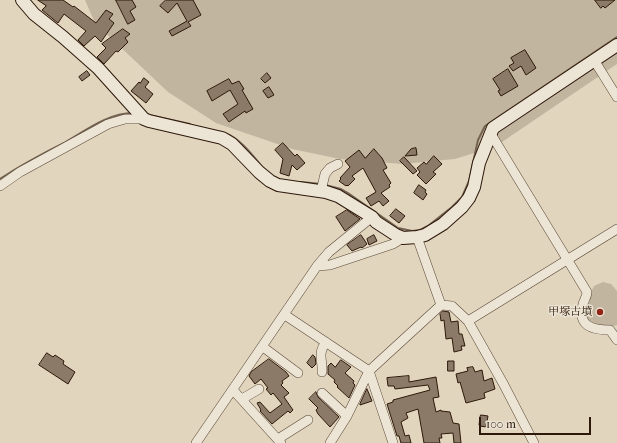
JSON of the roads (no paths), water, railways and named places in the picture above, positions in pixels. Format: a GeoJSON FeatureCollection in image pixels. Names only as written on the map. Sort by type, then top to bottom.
{"type":"FeatureCollection","features":[{"type":"Feature","properties":{"kind":"street"},"geometry":{"type":"LineString","coordinates":[[22,0],[34,14],[89,59],[149,122],[222,138],[232,144],[258,172],[270,181],[278,185],[321,187],[372,217],[376,222],[403,238]]}},
{"type":"Feature","properties":{"kind":"street"},"geometry":{"type":"LineString","coordinates":[[317,266],[330,265],[393,244],[403,238],[425,235],[443,224],[462,207],[469,198],[474,187],[479,163],[493,128],[617,45]]}},
{"type":"Feature","properties":{"kind":"street"},"geometry":{"type":"LineString","coordinates":[[594,60],[617,97]]}},
{"type":"Feature","properties":{"kind":"street"},"geometry":{"type":"LineString","coordinates":[[0,186],[20,172],[108,124],[141,115]]}},
{"type":"Feature","properties":{"kind":"street"},"geometry":{"type":"LineString","coordinates":[[491,134],[588,292],[583,303],[582,313],[584,322],[590,328],[610,330],[617,340]]}},
{"type":"Feature","properties":{"kind":"street"},"geometry":{"type":"LineString","coordinates":[[321,187],[327,171],[338,164]]}},
{"type":"Feature","properties":{"kind":"street"},"geometry":{"type":"LineString","coordinates":[[196,443],[285,315],[317,266],[329,252],[372,217]]}},
{"type":"Feature","properties":{"kind":"street"},"geometry":{"type":"LineString","coordinates":[[468,321],[617,229]]}},
{"type":"Feature","properties":{"kind":"street"},"geometry":{"type":"LineString","coordinates":[[417,237],[441,305]]}},
{"type":"Feature","properties":{"kind":"street"},"geometry":{"type":"LineString","coordinates":[[330,443],[346,416],[369,371],[441,305],[452,306],[468,321],[504,385],[534,443]]}},
{"type":"Feature","properties":{"kind":"street"},"geometry":{"type":"LineString","coordinates":[[285,315],[369,371],[393,443]]}},
{"type":"Feature","properties":{"kind":"street"},"geometry":{"type":"LineString","coordinates":[[322,372],[320,353],[326,342]]}},
{"type":"Feature","properties":{"kind":"street"},"geometry":{"type":"LineString","coordinates":[[263,346],[298,373]]}},
{"type":"Feature","properties":{"kind":"street"},"geometry":{"type":"LineString","coordinates":[[242,399],[259,389]]}},
{"type":"Feature","properties":{"kind":"street"},"geometry":{"type":"LineString","coordinates":[[233,390],[279,441],[308,420]]}},
{"type":"Feature","properties":{"kind":"street"},"geometry":{"type":"LineString","coordinates":[[322,393],[346,416]]}},
{"type":"Feature","properties":{"kind":"waterway"},"geometry":{"type":"LineString","coordinates":[[325,185],[341,189],[348,193],[398,228],[412,231],[420,230],[428,226],[462,197],[469,181],[478,140],[485,126],[617,37]]}},
{"type":"Feature","properties":{"kind":"waterway"},"geometry":{"type":"LineString","coordinates":[[0,179],[106,119],[133,113]]}},
{"type":"Feature","properties":{"kind":"waterway"},"geometry":{"type":"LineString","coordinates":[[145,114],[190,124]]}},
{"type":"Feature","properties":{"kind":"waterway"},"geometry":{"type":"LineString","coordinates":[[225,133],[236,139],[251,153],[264,169]]}},
{"type":"Feature","properties":{"kind":"waterway"},"geometry":{"type":"LineString","coordinates":[[301,182],[321,184]]}},
{"type":"Feature","properties":{"kind":"place","name":"甲塚古墳"},"geometry":{"type":"Point","coordinates":[600,312]}}]}
